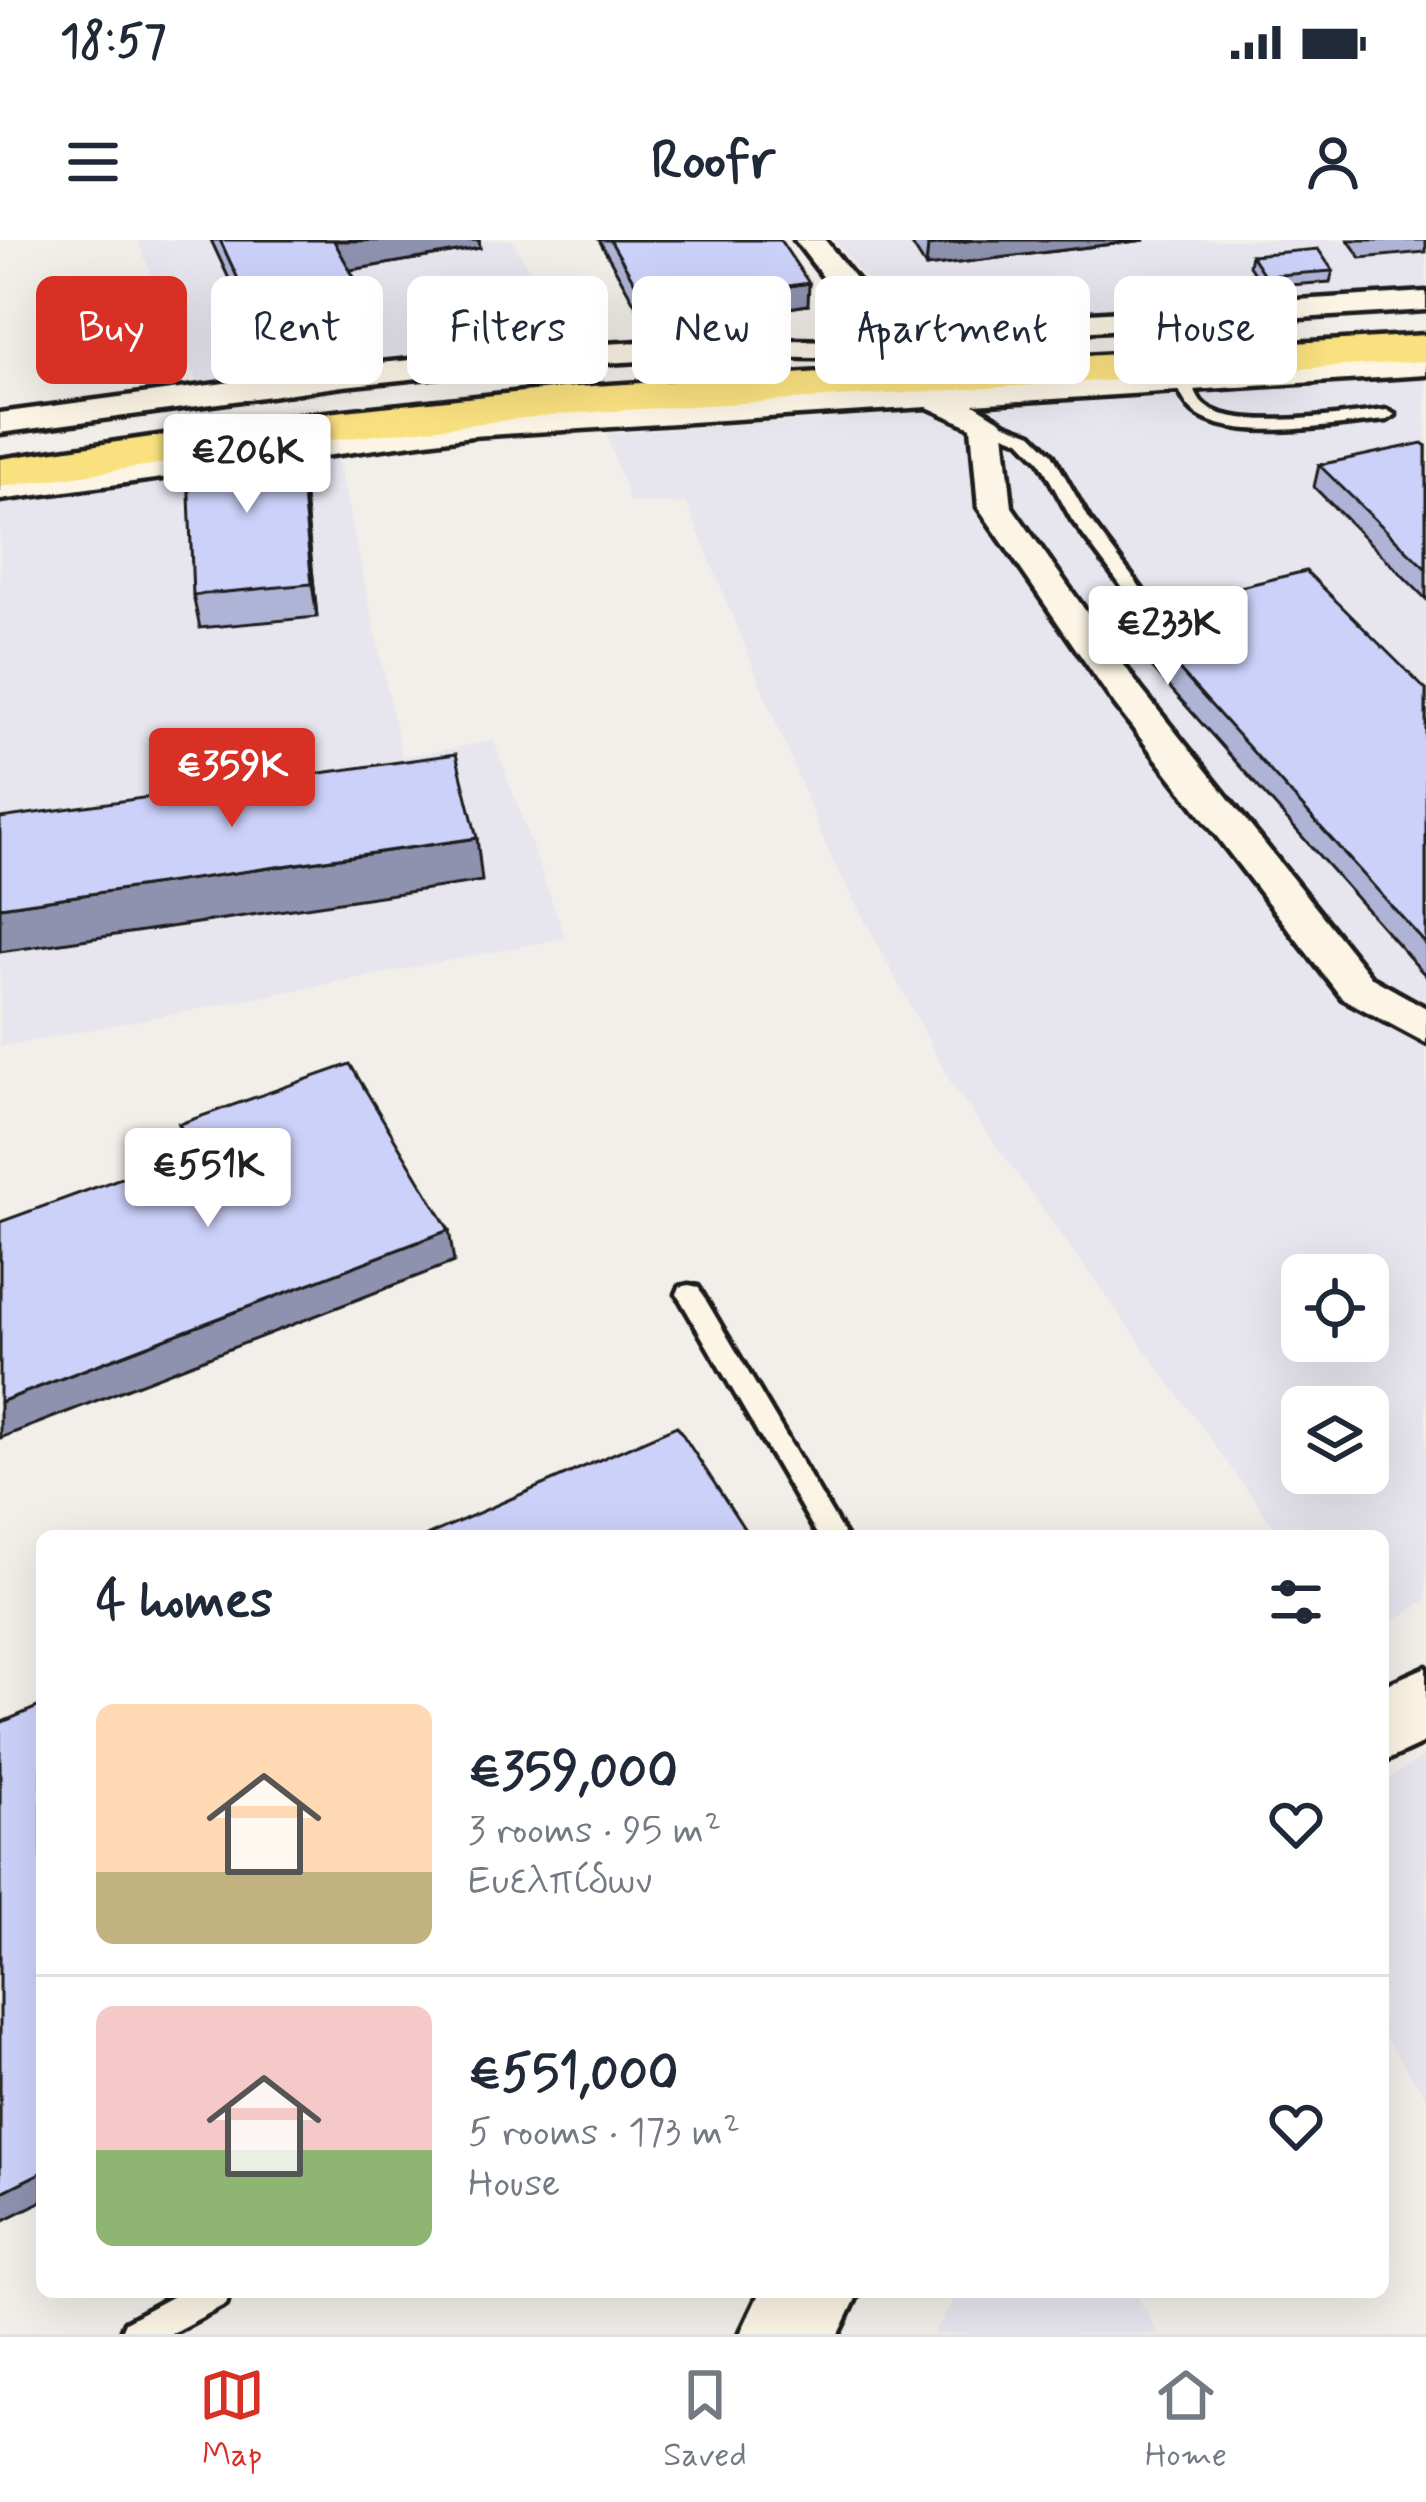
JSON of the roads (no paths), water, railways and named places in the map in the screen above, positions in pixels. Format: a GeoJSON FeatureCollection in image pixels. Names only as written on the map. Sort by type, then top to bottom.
{"type":"FeatureCollection","features":[{"type":"Feature","properties":{"kind":"main road"},"geometry":{"type":"LineString","coordinates":[[1090,341],[1426,322]]}},
{"type":"Feature","properties":{"kind":"main road"},"geometry":{"type":"LineString","coordinates":[[28,475],[312,428],[561,401],[1426,348]]}},
{"type":"Feature","properties":{"kind":"main road"},"geometry":{"type":"LineString","coordinates":[[0,445],[420,388],[815,358]]}},
{"type":"Feature","properties":{"kind":"street"},"geometry":{"type":"LineString","coordinates":[[810,240],[838,276]]}},
{"type":"Feature","properties":{"kind":"street"},"geometry":{"type":"LineString","coordinates":[[1090,322],[1426,301]]}},
{"type":"Feature","properties":{"kind":"street"},"geometry":{"type":"LineString","coordinates":[[0,423],[385,371],[689,347],[815,350]]}},
{"type":"Feature","properties":{"kind":"street"},"geometry":{"type":"LineString","coordinates":[[1297,373],[1426,366]]}},
{"type":"Feature","properties":{"kind":"street"},"geometry":{"type":"LineString","coordinates":[[0,490],[28,475],[472,426],[1114,384]]}},
{"type":"Feature","properties":{"kind":"street"},"geometry":{"type":"LineString","coordinates":[[928,395],[987,422],[995,507],[1128,697],[1357,988],[1426,1028]]}},
{"type":"Feature","properties":{"kind":"street"},"geometry":{"type":"LineString","coordinates":[[1389,1723],[1426,1701]]}},
{"type":"Feature","properties":{"kind":"street"},"geometry":{"type":"LineString","coordinates":[[786,2334],[810,2298]]}},
{"type":"Feature","properties":{"kind":"lane"},"geometry":{"type":"LineString","coordinates":[[1184,384],[1197,406],[1218,419],[1294,422],[1387,415]]}},
{"type":"Feature","properties":{"kind":"lane"},"geometry":{"type":"LineString","coordinates":[[987,422],[1026,437],[1046,458],[1081,520],[1152,615]]}},
{"type":"Feature","properties":{"kind":"lane"},"geometry":{"type":"LineString","coordinates":[[689,1294],[828,1530]]}},
{"type":"Feature","properties":{"kind":"lane"},"geometry":{"type":"LineString","coordinates":[[137,2334],[203,2298]]}}]}
